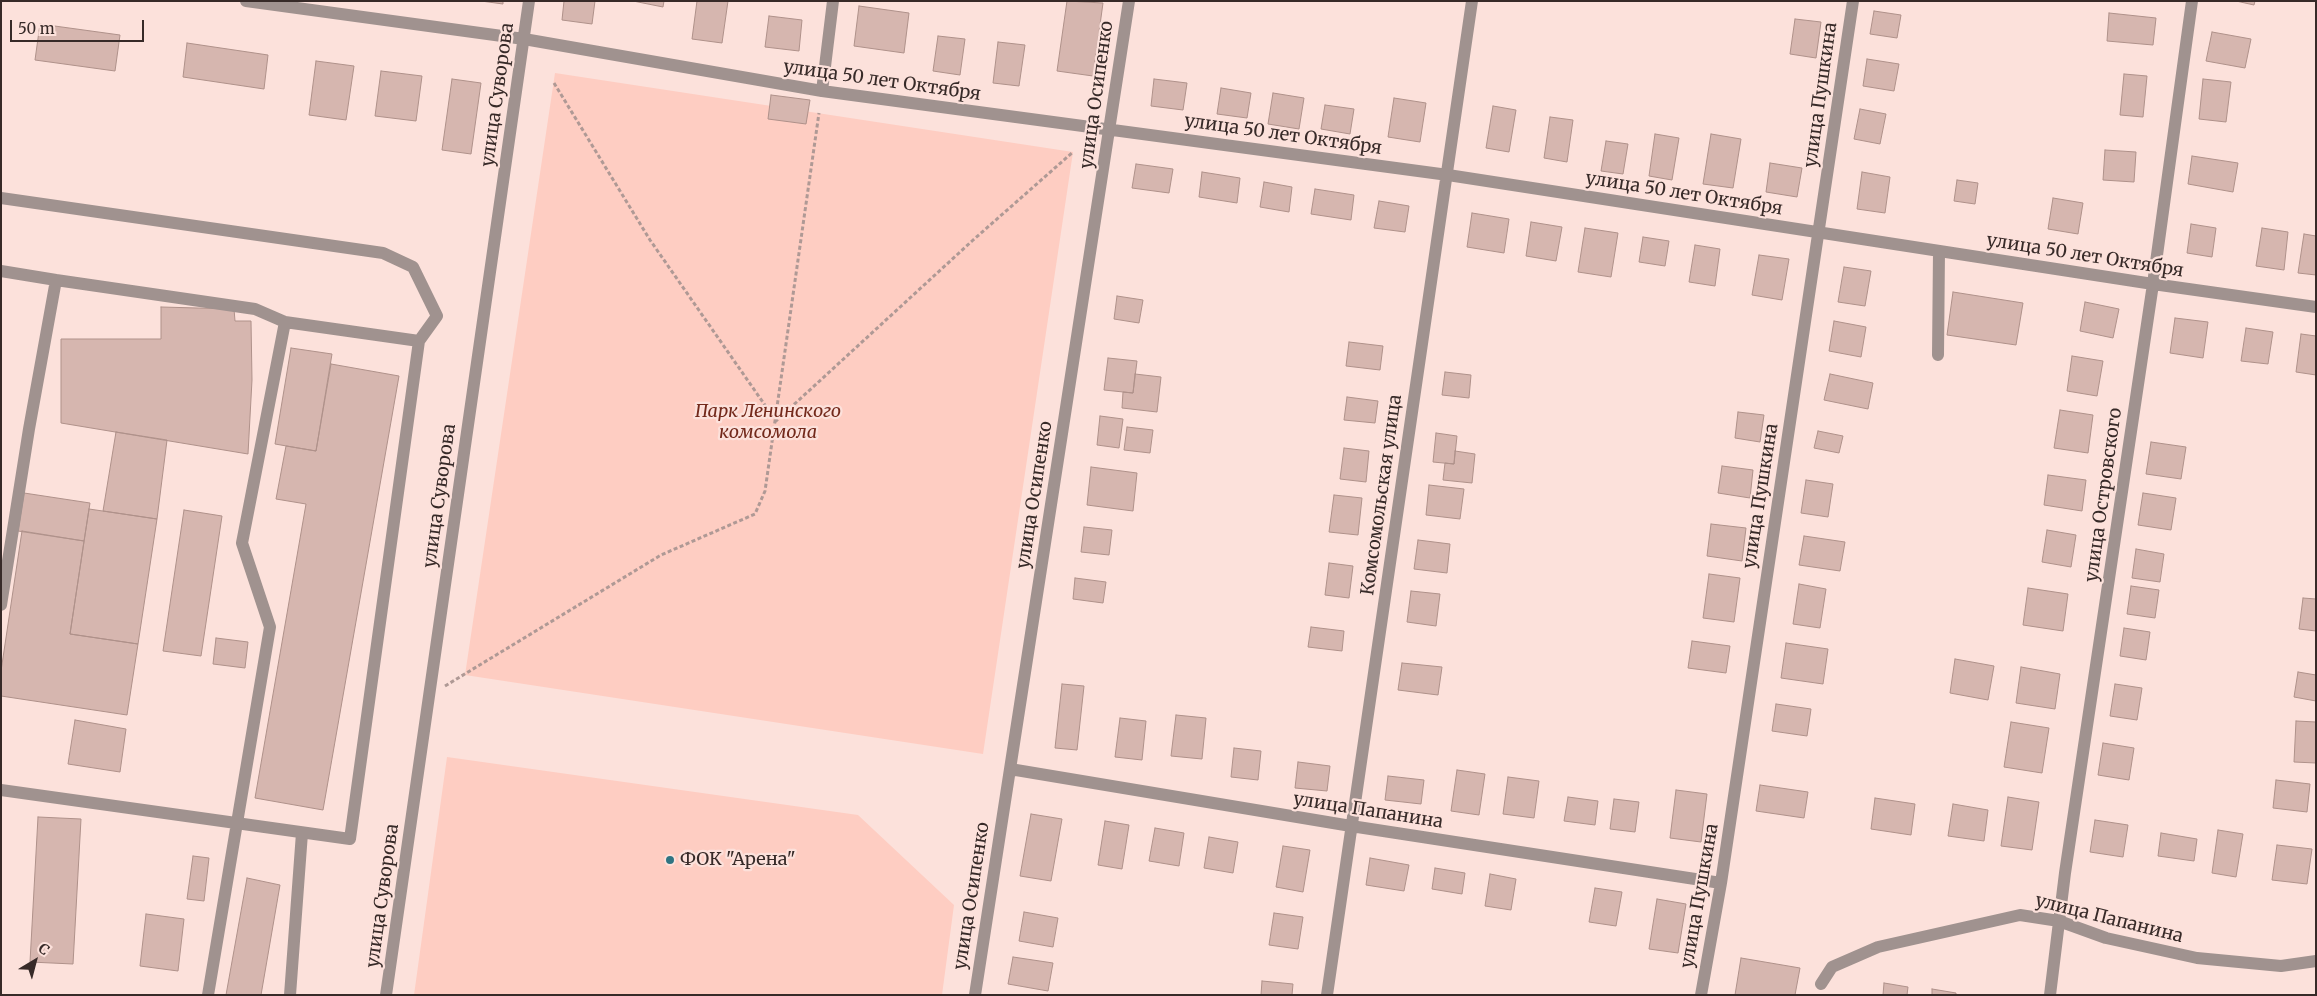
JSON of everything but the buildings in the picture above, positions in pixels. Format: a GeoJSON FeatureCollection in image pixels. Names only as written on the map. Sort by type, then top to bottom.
{"type":"FeatureCollection","features":[{"type":"Feature","properties":{"kind":"street","name":"улица 50 лет Октября"},"geometry":{"type":"LineString","coordinates":[[246,1],[524,39],[822,91],[1448,175],[2316,308]]}},
{"type":"Feature","properties":{"kind":"street","name":"улица Суворова"},"geometry":{"type":"LineString","coordinates":[[386,995],[529,1]]}},
{"type":"Feature","properties":{"kind":"street"},"geometry":{"type":"LineString","coordinates":[[822,91],[833,1]]}},
{"type":"Feature","properties":{"kind":"street","name":"улица Осипенко"},"geometry":{"type":"LineString","coordinates":[[975,995],[1110,129],[1128,1]]}},
{"type":"Feature","properties":{"kind":"street","name":"Комсомольская улица"},"geometry":{"type":"LineString","coordinates":[[1327,995],[1472,1]]}},
{"type":"Feature","properties":{"kind":"street","name":"улица Пушкина"},"geometry":{"type":"LineString","coordinates":[[1701,995],[1721,883],[1853,1]]}},
{"type":"Feature","properties":{"kind":"street","name":"улица Островского"},"geometry":{"type":"LineString","coordinates":[[2050,995],[2059,921],[2153,284],[2192,1]]}},
{"type":"Feature","properties":{"kind":"street"},"geometry":{"type":"LineString","coordinates":[[1,198],[383,253],[413,267],[437,316],[419,341],[350,840],[1,790]]}},
{"type":"Feature","properties":{"kind":"street"},"geometry":{"type":"LineString","coordinates":[[1938,355],[1939,251]]}},
{"type":"Feature","properties":{"kind":"street"},"geometry":{"type":"LineString","coordinates":[[1,271],[256,308],[285,322],[419,341]]}},
{"type":"Feature","properties":{"kind":"street"},"geometry":{"type":"LineString","coordinates":[[1,605],[29,429],[56,280]]}},
{"type":"Feature","properties":{"kind":"street"},"geometry":{"type":"LineString","coordinates":[[208,995],[270,628],[242,543],[285,322]]}},
{"type":"Feature","properties":{"kind":"street","name":"улица Папанина"},"geometry":{"type":"LineString","coordinates":[[1010,769],[1351,826],[1721,883]]}},
{"type":"Feature","properties":{"kind":"street"},"geometry":{"type":"LineString","coordinates":[[290,995],[302,833]]}},
{"type":"Feature","properties":{"kind":"street","name":"улица Папанина"},"geometry":{"type":"LineString","coordinates":[[1821,984],[1832,967],[1878,947],[2020,915],[2059,921],[2106,938],[2197,958],[2281,966],[2316,961]]}},
{"type":"Feature","properties":{"kind":"path"},"geometry":{"type":"LineString","coordinates":[[554,83],[650,240],[776,421]]}},
{"type":"Feature","properties":{"kind":"path"},"geometry":{"type":"LineString","coordinates":[[429,695],[661,555],[755,514],[766,491],[819,113]]}},
{"type":"Feature","properties":{"kind":"path"},"geometry":{"type":"LineString","coordinates":[[776,421],[1073,152]]}},
{"type":"Feature","properties":{"kind":"green space","name":"Парк Ленинского комсомола"},"geometry":{"type":"Polygon","coordinates":[[[555,73],[1073,152],[983,754],[465,675],[555,73]]]}},
{"type":"Feature","properties":{"kind":"green space","name":"ФОК \"Арена\""},"geometry":{"type":"Polygon","coordinates":[[[447,757],[858,815],[954,905],[942,995],[414,995],[447,757]]]}},
{"type":"Feature","properties":{"kind":"place","name":"ФОК \"Арена\""},"geometry":{"type":"Point","coordinates":[670,860]}}]}
